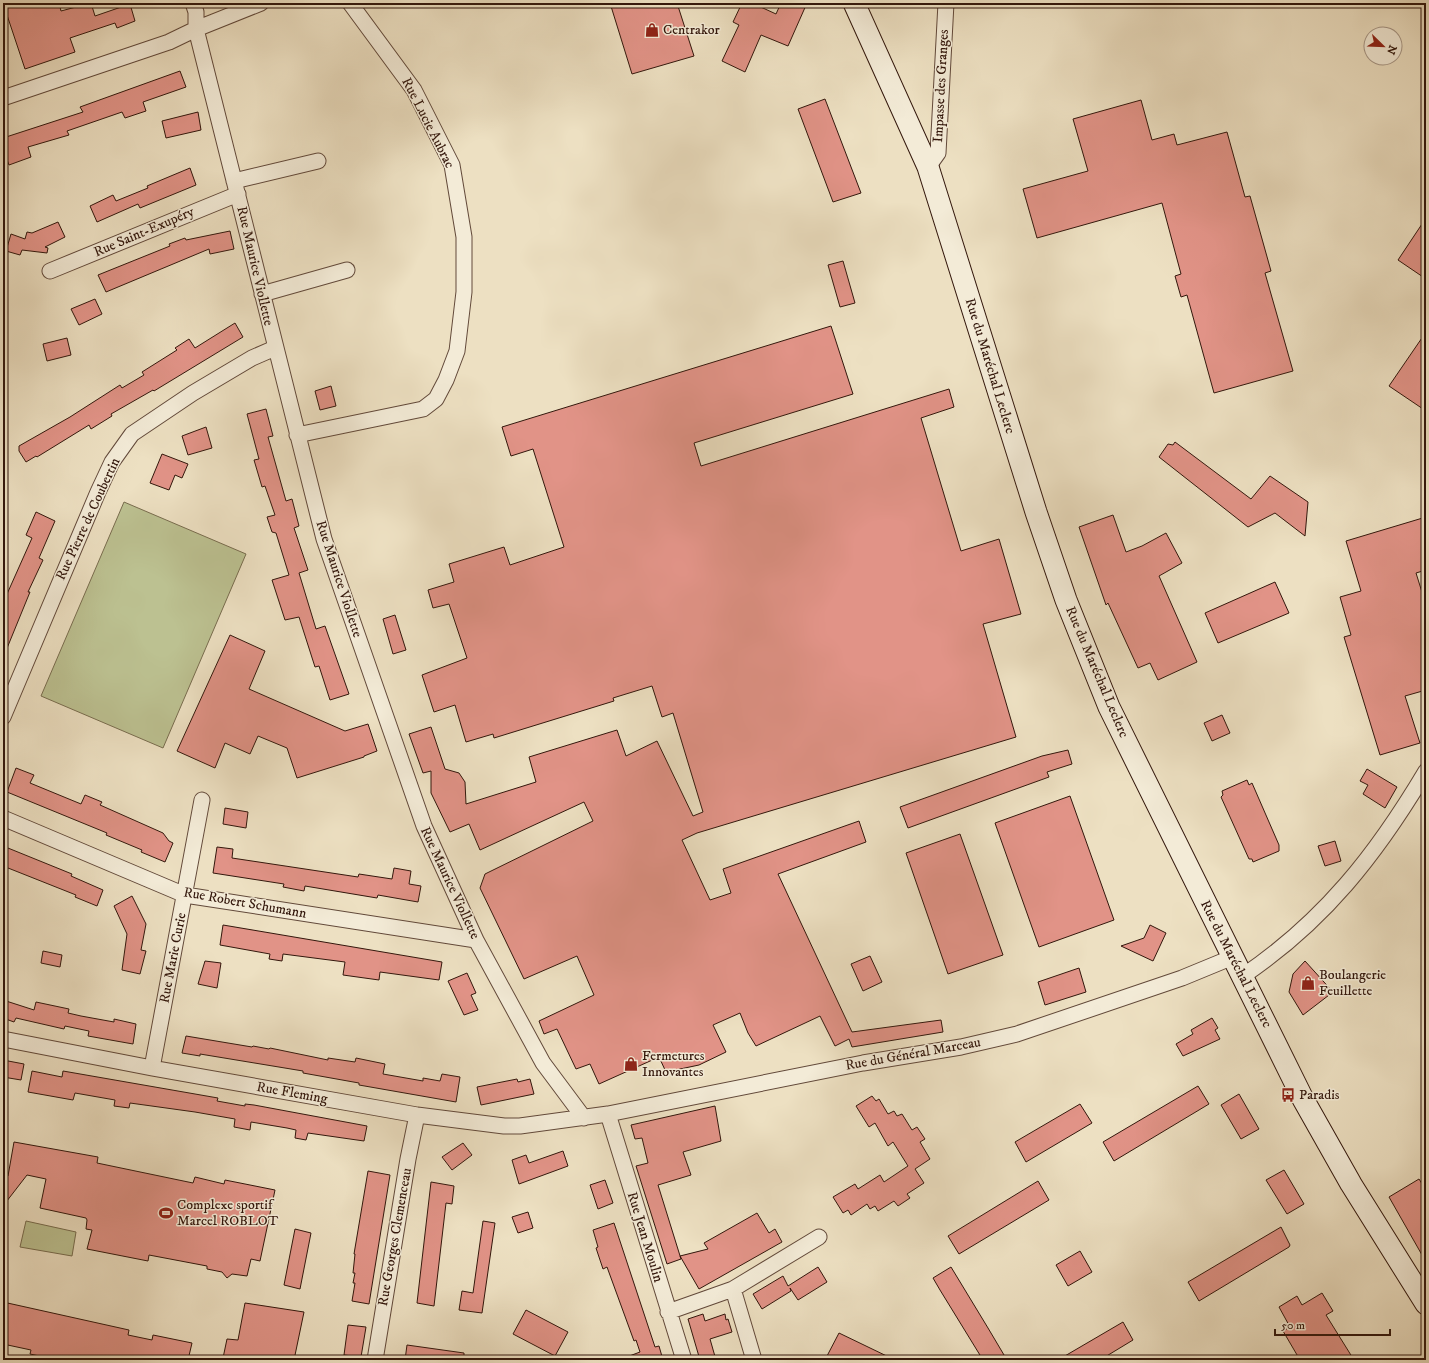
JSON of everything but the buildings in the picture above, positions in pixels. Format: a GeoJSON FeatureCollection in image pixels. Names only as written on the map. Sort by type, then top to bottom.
{"type":"FeatureCollection","features":[{"type":"Feature","properties":{"kind":"main road","name":"Rue du Maréchal Leclerc"},"geometry":{"type":"LineString","coordinates":[[854,3],[928,167],[1033,504],[1066,600],[1108,707],[1303,1099],[1351,1184],[1426,1304]]}},
{"type":"Feature","properties":{"kind":"street","name":"Rue Maurice Viollette"},"geometry":{"type":"LineString","coordinates":[[193,3],[196,12],[196,29],[324,539],[424,826],[476,940],[543,1063],[584,1118]]}},
{"type":"Feature","properties":{"kind":"street"},"geometry":{"type":"LineString","coordinates":[[3,98],[169,42],[196,29],[261,3]]}},
{"type":"Feature","properties":{"kind":"street","name":"Rue Lucie Aubrac"},"geometry":{"type":"LineString","coordinates":[[297,435],[423,409],[436,399],[446,380],[458,343],[464,292],[464,237],[452,165],[414,90],[350,3]]}},
{"type":"Feature","properties":{"kind":"street","name":"Impasse des Granges"},"geometry":{"type":"LineString","coordinates":[[928,167],[938,152],[946,3]]}},
{"type":"Feature","properties":{"kind":"street","name":"Rue Saint-Exupéry"},"geometry":{"type":"LineString","coordinates":[[50,271],[236,188],[318,161]]}},
{"type":"Feature","properties":{"kind":"street"},"geometry":{"type":"LineString","coordinates":[[262,294],[347,270]]}},
{"type":"Feature","properties":{"kind":"street","name":"Rue Pierre de Coubertin"},"geometry":{"type":"LineString","coordinates":[[3,717],[95,498],[112,462],[132,434],[193,392],[252,358],[275,348]]}},
{"type":"Feature","properties":{"kind":"street"},"geometry":{"type":"LineString","coordinates":[[1243,976],[1272,957],[1344,889],[1384,837],[1426,771]]}},
{"type":"Feature","properties":{"kind":"street","name":"Rue Marie Curie"},"geometry":{"type":"LineString","coordinates":[[152,1068],[202,800]]}},
{"type":"Feature","properties":{"kind":"street","name":"Rue Robert Schumann"},"geometry":{"type":"LineString","coordinates":[[3,818],[185,895],[476,940]]}},
{"type":"Feature","properties":{"kind":"street","name":"Rue du Général Marceau"},"geometry":{"type":"LineString","coordinates":[[584,1118],[863,1062],[961,1047],[1011,1035],[1182,978],[1233,957]]}},
{"type":"Feature","properties":{"kind":"street","name":"Rue Fleming"},"geometry":{"type":"LineString","coordinates":[[3,1039],[152,1068],[417,1115],[504,1126],[520,1126],[584,1118]]}},
{"type":"Feature","properties":{"kind":"street","name":"Rue Jean Moulin"},"geometry":{"type":"LineString","coordinates":[[608,1114],[684,1360]]}},
{"type":"Feature","properties":{"kind":"street","name":"Rue Georges Clemenceau"},"geometry":{"type":"LineString","coordinates":[[375,1360],[408,1159],[417,1115]]}},
{"type":"Feature","properties":{"kind":"street"},"geometry":{"type":"LineString","coordinates":[[668,1312],[733,1290],[819,1237]]}},
{"type":"Feature","properties":{"kind":"street"},"geometry":{"type":"LineString","coordinates":[[733,1290],[754,1360]]}},
{"type":"Feature","properties":{"kind":"green space"},"geometry":{"type":"Polygon","coordinates":[[[124,502],[246,554],[163,748],[41,696],[124,502]]]}},
{"type":"Feature","properties":{"kind":"green space"},"geometry":{"type":"Polygon","coordinates":[[[26,1221],[76,1232],[72,1256],[20,1247],[26,1221]]]}},
{"type":"Feature","properties":{"kind":"place","name":"Centrakor"},"geometry":{"type":"Point","coordinates":[652,30]}},
{"type":"Feature","properties":{"kind":"place","name":"Boulangerie Feuillette"},"geometry":{"type":"Point","coordinates":[1308,983]}},
{"type":"Feature","properties":{"kind":"place","name":"Fermetures Innovantes"},"geometry":{"type":"Point","coordinates":[631,1064]}},
{"type":"Feature","properties":{"kind":"place","name":"Paradis"},"geometry":{"type":"Point","coordinates":[1288,1095]}},
{"type":"Feature","properties":{"kind":"place","name":"Complexe sportif Marcel ROBLOT"},"geometry":{"type":"Point","coordinates":[166,1213]}}]}
